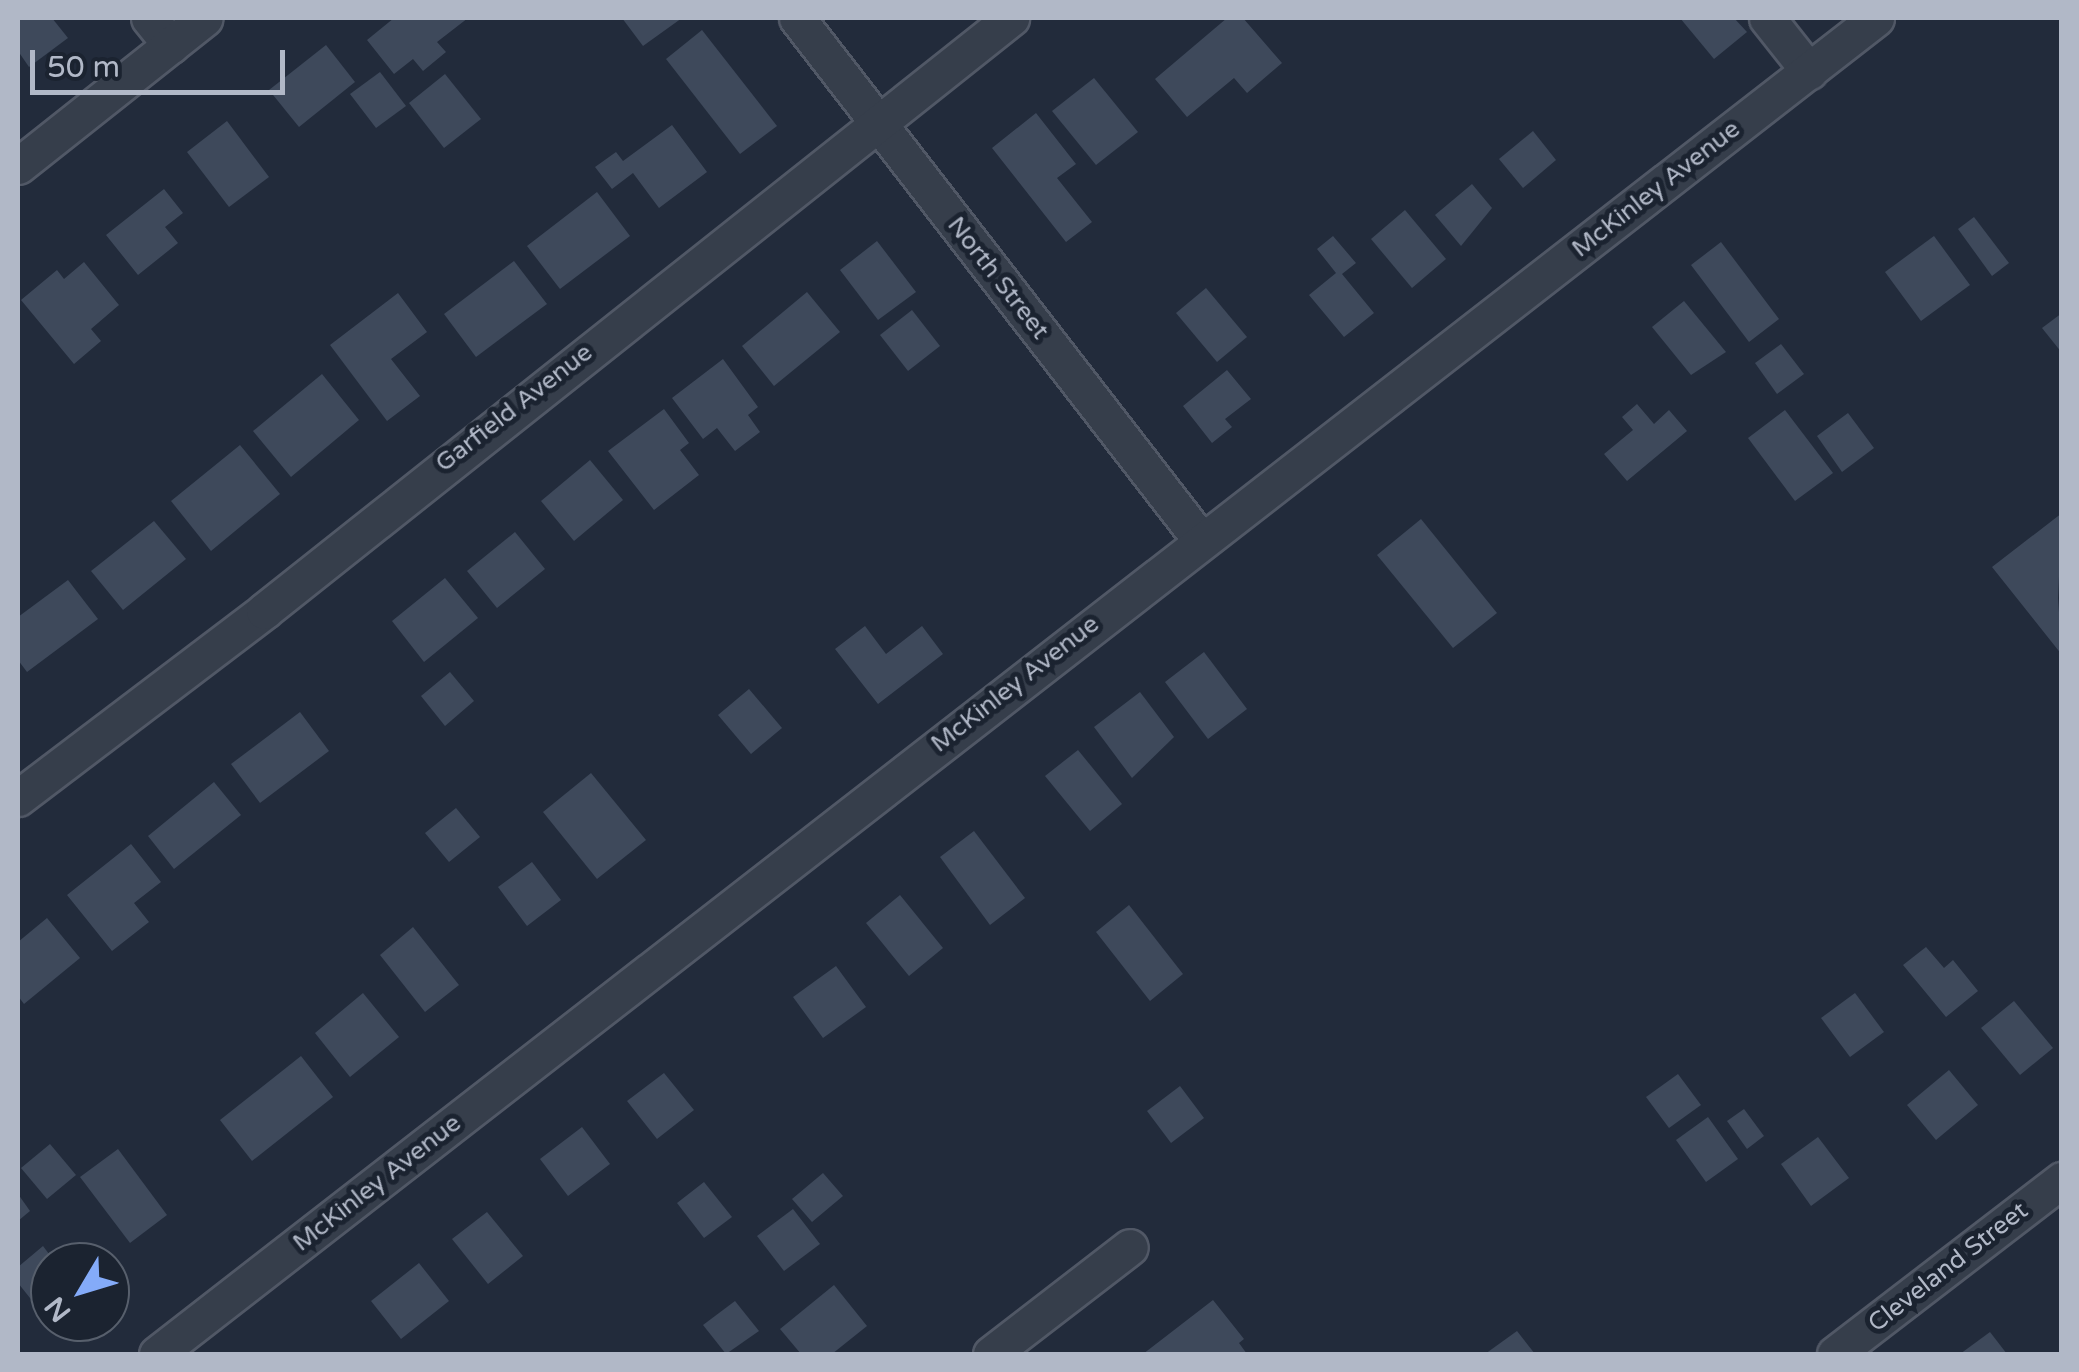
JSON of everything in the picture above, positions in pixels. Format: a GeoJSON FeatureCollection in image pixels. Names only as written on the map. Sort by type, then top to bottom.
{"type":"FeatureCollection","features":[{"type":"Feature","properties":{"kind":"street"},"geometry":{"type":"LineString","coordinates":[[18,166],[160,31],[205,18]]}},
{"type":"Feature","properties":{"kind":"street","name":"North Street"},"geometry":{"type":"LineString","coordinates":[[797,18],[1200,539]]}},
{"type":"Feature","properties":{"kind":"street","name":"Garfield Avenue"},"geometry":{"type":"LineString","coordinates":[[18,798],[264,611],[876,121],[1012,18]]}},
{"type":"Feature","properties":{"kind":"street"},"geometry":{"type":"LineString","coordinates":[[1767,18],[1808,72]]}},
{"type":"Feature","properties":{"kind":"street","name":"McKinley Avenue"},"geometry":{"type":"LineString","coordinates":[[158,1354],[1200,539],[1876,18]]}},
{"type":"Feature","properties":{"kind":"street","name":"Cleveland Street"},"geometry":{"type":"LineString","coordinates":[[1835,1354],[2062,1180]]}},
{"type":"Feature","properties":{"kind":"street"},"geometry":{"type":"LineString","coordinates":[[992,1354],[1130,1247]]}},
{"type":"Feature","properties":{"kind":"building"},"geometry":{"type":"Polygon","coordinates":[[[18,18],[52,18],[68,38],[29,67],[18,51],[18,18]]]}},
{"type":"Feature","properties":{"kind":"building"},"geometry":{"type":"Polygon","coordinates":[[[394,18],[468,18],[437,42],[446,52],[423,71],[413,59],[394,74],[367,40],[394,18]]]}},
{"type":"Feature","properties":{"kind":"building"},"geometry":{"type":"Polygon","coordinates":[[[622,18],[682,18],[643,46],[622,18]]]}},
{"type":"Feature","properties":{"kind":"building"},"geometry":{"type":"Polygon","coordinates":[[[1227,18],[1243,18],[1282,63],[1247,93],[1234,78],[1187,117],[1155,79],[1227,18]]]}},
{"type":"Feature","properties":{"kind":"building"},"geometry":{"type":"Polygon","coordinates":[[[1680,18],[1734,18],[1747,32],[1714,59],[1680,18]]]}},
{"type":"Feature","properties":{"kind":"building"},"geometry":{"type":"Polygon","coordinates":[[[702,30],[777,126],[740,154],[666,59],[702,30]]]}},
{"type":"Feature","properties":{"kind":"building"},"geometry":{"type":"Polygon","coordinates":[[[326,45],[355,82],[299,127],[269,90],[326,45]]]}},
{"type":"Feature","properties":{"kind":"building"},"geometry":{"type":"Polygon","coordinates":[[[380,72],[406,106],[376,128],[350,94],[380,72]]]}},
{"type":"Feature","properties":{"kind":"building"},"geometry":{"type":"Polygon","coordinates":[[[445,74],[481,119],[444,148],[409,103],[445,74]]]}},
{"type":"Feature","properties":{"kind":"building"},"geometry":{"type":"Polygon","coordinates":[[[1094,78],[1138,132],[1096,165],[1052,111],[1094,78]]]}},
{"type":"Feature","properties":{"kind":"building"},"geometry":{"type":"Polygon","coordinates":[[[1036,113],[1076,164],[1057,178],[1092,222],[1066,242],[992,148],[1036,113]]]}},
{"type":"Feature","properties":{"kind":"building"},"geometry":{"type":"Polygon","coordinates":[[[227,121],[269,177],[229,207],[187,152],[227,121]]]}},
{"type":"Feature","properties":{"kind":"building"},"geometry":{"type":"Polygon","coordinates":[[[672,125],[707,172],[659,208],[633,173],[612,189],[595,167],[616,152],[623,161],[672,125]]]}},
{"type":"Feature","properties":{"kind":"building"},"geometry":{"type":"Polygon","coordinates":[[[1533,131],[1556,160],[1523,188],[1499,159],[1533,131]]]}},
{"type":"Feature","properties":{"kind":"building"},"geometry":{"type":"Polygon","coordinates":[[[1472,184],[1492,208],[1461,246],[1435,215],[1472,184]]]}},
{"type":"Feature","properties":{"kind":"building"},"geometry":{"type":"Polygon","coordinates":[[[164,189],[183,213],[165,227],[178,243],[138,275],[106,235],[164,189]]]}},
{"type":"Feature","properties":{"kind":"building"},"geometry":{"type":"Polygon","coordinates":[[[597,192],[630,236],[560,289],[527,246],[597,192]]]}},
{"type":"Feature","properties":{"kind":"building"},"geometry":{"type":"Polygon","coordinates":[[[1405,210],[1446,259],[1412,288],[1371,239],[1405,210]]]}},
{"type":"Feature","properties":{"kind":"building"},"geometry":{"type":"Polygon","coordinates":[[[1974,217],[2009,263],[1992,276],[1958,229],[1974,217]]]}},
{"type":"Feature","properties":{"kind":"building"},"geometry":{"type":"Polygon","coordinates":[[[1333,236],[1356,263],[1342,274],[1374,313],[1344,337],[1309,295],[1336,273],[1317,249],[1333,236]]]}},
{"type":"Feature","properties":{"kind":"building"},"geometry":{"type":"Polygon","coordinates":[[[1934,236],[1970,285],[1921,321],[1885,272],[1934,236]]]}},
{"type":"Feature","properties":{"kind":"building"},"geometry":{"type":"Polygon","coordinates":[[[877,241],[916,292],[878,320],[840,270],[877,241]]]}},
{"type":"Feature","properties":{"kind":"building"},"geometry":{"type":"Polygon","coordinates":[[[1721,242],[1779,319],[1749,342],[1691,265],[1721,242]]]}},
{"type":"Feature","properties":{"kind":"building"},"geometry":{"type":"Polygon","coordinates":[[[514,261],[547,304],[476,357],[444,314],[514,261]]]}},
{"type":"Feature","properties":{"kind":"building"},"geometry":{"type":"Polygon","coordinates":[[[84,262],[119,305],[91,329],[101,341],[74,364],[21,300],[57,270],[64,279],[84,262]]]}},
{"type":"Feature","properties":{"kind":"building"},"geometry":{"type":"Polygon","coordinates":[[[1206,288],[1247,337],[1217,362],[1176,313],[1206,288]]]}},
{"type":"Feature","properties":{"kind":"building"},"geometry":{"type":"Polygon","coordinates":[[[807,292],[840,332],[774,386],[742,346],[807,292]]]}},
{"type":"Feature","properties":{"kind":"building"},"geometry":{"type":"Polygon","coordinates":[[[398,293],[427,332],[391,359],[420,396],[387,421],[330,345],[398,293]]]}},
{"type":"Feature","properties":{"kind":"building"},"geometry":{"type":"Polygon","coordinates":[[[1684,301],[1726,352],[1691,375],[1652,327],[1684,301]]]}},
{"type":"Feature","properties":{"kind":"building"},"geometry":{"type":"Polygon","coordinates":[[[912,310],[940,346],[908,371],[880,335],[912,310]]]}},
{"type":"Feature","properties":{"kind":"building"},"geometry":{"type":"Polygon","coordinates":[[[2062,313],[2062,353],[2042,328],[2062,313]]]}},
{"type":"Feature","properties":{"kind":"building"},"geometry":{"type":"Polygon","coordinates":[[[1781,344],[1804,374],[1777,394],[1755,363],[1781,344]]]}},
{"type":"Feature","properties":{"kind":"building"},"geometry":{"type":"Polygon","coordinates":[[[723,359],[758,407],[748,415],[760,432],[735,451],[717,428],[703,439],[672,398],[723,359]]]}},
{"type":"Feature","properties":{"kind":"building"},"geometry":{"type":"Polygon","coordinates":[[[1227,370],[1251,399],[1225,419],[1232,427],[1212,443],[1183,406],[1227,370]]]}},
{"type":"Feature","properties":{"kind":"building"},"geometry":{"type":"Polygon","coordinates":[[[322,374],[359,420],[291,477],[253,431],[322,374]]]}},
{"type":"Feature","properties":{"kind":"building"},"geometry":{"type":"Polygon","coordinates":[[[1637,404],[1654,424],[1669,410],[1687,431],[1627,481],[1604,454],[1633,430],[1622,417],[1637,404]]]}},
{"type":"Feature","properties":{"kind":"building"},"geometry":{"type":"Polygon","coordinates":[[[664,409],[689,443],[680,450],[699,475],[654,510],[608,451],[664,409]]]}},
{"type":"Feature","properties":{"kind":"building"},"geometry":{"type":"Polygon","coordinates":[[[1785,410],[1833,473],[1795,501],[1748,438],[1785,410]]]}},
{"type":"Feature","properties":{"kind":"building"},"geometry":{"type":"Polygon","coordinates":[[[1848,413],[1874,448],[1842,472],[1817,436],[1848,413]]]}},
{"type":"Feature","properties":{"kind":"building"},"geometry":{"type":"Polygon","coordinates":[[[240,445],[280,494],[211,551],[171,501],[240,445]]]}},
{"type":"Feature","properties":{"kind":"building"},"geometry":{"type":"Polygon","coordinates":[[[590,460],[623,500],[574,541],[541,501],[590,460]]]}},
{"type":"Feature","properties":{"kind":"building"},"geometry":{"type":"Polygon","coordinates":[[[2062,513],[2058,598],[2062,655],[1992,567],[2062,513]]]}},
{"type":"Feature","properties":{"kind":"building"},"geometry":{"type":"Polygon","coordinates":[[[1421,519],[1497,613],[1453,648],[1377,555],[1421,519]]]}},
{"type":"Feature","properties":{"kind":"building"},"geometry":{"type":"Polygon","coordinates":[[[154,521],[186,559],[123,610],[91,571],[154,521]]]}},
{"type":"Feature","properties":{"kind":"building"},"geometry":{"type":"Polygon","coordinates":[[[515,532],[545,569],[497,608],[467,571],[515,532]]]}},
{"type":"Feature","properties":{"kind":"building"},"geometry":{"type":"Polygon","coordinates":[[[445,578],[478,618],[424,662],[392,621],[445,578]]]}},
{"type":"Feature","properties":{"kind":"building"},"geometry":{"type":"Polygon","coordinates":[[[68,580],[98,619],[27,672],[18,660],[18,617],[68,580]]]}},
{"type":"Feature","properties":{"kind":"building"},"geometry":{"type":"Polygon","coordinates":[[[865,626],[886,654],[922,626],[943,654],[878,704],[835,649],[865,626]]]}},
{"type":"Feature","properties":{"kind":"building"},"geometry":{"type":"Polygon","coordinates":[[[1204,652],[1247,709],[1208,739],[1165,682],[1204,652]]]}},
{"type":"Feature","properties":{"kind":"building"},"geometry":{"type":"Polygon","coordinates":[[[450,672],[474,701],[445,726],[421,696],[450,672]]]}},
{"type":"Feature","properties":{"kind":"building"},"geometry":{"type":"Polygon","coordinates":[[[749,689],[782,728],[751,754],[718,715],[749,689]]]}},
{"type":"Feature","properties":{"kind":"building"},"geometry":{"type":"Polygon","coordinates":[[[1140,692],[1174,737],[1132,778],[1094,727],[1140,692]]]}},
{"type":"Feature","properties":{"kind":"building"},"geometry":{"type":"Polygon","coordinates":[[[300,712],[329,751],[260,803],[231,764],[300,712]]]}},
{"type":"Feature","properties":{"kind":"building"},"geometry":{"type":"Polygon","coordinates":[[[1078,750],[1122,804],[1090,831],[1045,776],[1078,750]]]}},
{"type":"Feature","properties":{"kind":"building"},"geometry":{"type":"Polygon","coordinates":[[[591,773],[646,840],[597,879],[543,812],[591,773]]]}},
{"type":"Feature","properties":{"kind":"building"},"geometry":{"type":"Polygon","coordinates":[[[214,782],[241,815],[174,869],[148,836],[214,782]]]}},
{"type":"Feature","properties":{"kind":"building"},"geometry":{"type":"Polygon","coordinates":[[[456,808],[480,837],[449,862],[425,833],[456,808]]]}},
{"type":"Feature","properties":{"kind":"building"},"geometry":{"type":"Polygon","coordinates":[[[974,831],[1025,898],[990,925],[940,857],[974,831]]]}},
{"type":"Feature","properties":{"kind":"building"},"geometry":{"type":"Polygon","coordinates":[[[131,844],[161,882],[134,903],[149,922],[112,951],[67,895],[131,844]]]}},
{"type":"Feature","properties":{"kind":"building"},"geometry":{"type":"Polygon","coordinates":[[[532,862],[561,900],[527,926],[498,887],[532,862]]]}},
{"type":"Feature","properties":{"kind":"building"},"geometry":{"type":"Polygon","coordinates":[[[900,895],[943,948],[909,976],[866,923],[900,895]]]}},
{"type":"Feature","properties":{"kind":"building"},"geometry":{"type":"Polygon","coordinates":[[[1129,905],[1183,974],[1150,1001],[1096,932],[1129,905]]]}},
{"type":"Feature","properties":{"kind":"building"},"geometry":{"type":"Polygon","coordinates":[[[47,918],[80,958],[24,1004],[18,996],[18,942],[47,918]]]}},
{"type":"Feature","properties":{"kind":"building"},"geometry":{"type":"Polygon","coordinates":[[[413,927],[459,985],[425,1012],[380,955],[413,927]]]}},
{"type":"Feature","properties":{"kind":"building"},"geometry":{"type":"Polygon","coordinates":[[[1926,947],[1944,968],[1953,960],[1978,991],[1946,1017],[1903,965],[1926,947]]]}},
{"type":"Feature","properties":{"kind":"building"},"geometry":{"type":"Polygon","coordinates":[[[836,966],[866,1007],[823,1038],[793,997],[836,966]]]}},
{"type":"Feature","properties":{"kind":"building"},"geometry":{"type":"Polygon","coordinates":[[[363,993],[399,1037],[350,1077],[315,1033],[363,993]]]}},
{"type":"Feature","properties":{"kind":"building"},"geometry":{"type":"Polygon","coordinates":[[[1855,993],[1884,1032],[1850,1057],[1821,1018],[1855,993]]]}},
{"type":"Feature","properties":{"kind":"building"},"geometry":{"type":"Polygon","coordinates":[[[2014,1001],[2053,1048],[2020,1075],[1981,1028],[2014,1001]]]}},
{"type":"Feature","properties":{"kind":"building"},"geometry":{"type":"Polygon","coordinates":[[[301,1056],[333,1097],[252,1161],[220,1120],[301,1056]]]}},
{"type":"Feature","properties":{"kind":"building"},"geometry":{"type":"Polygon","coordinates":[[[1949,1070],[1978,1105],[1936,1140],[1907,1105],[1949,1070]]]}},
{"type":"Feature","properties":{"kind":"building"},"geometry":{"type":"Polygon","coordinates":[[[664,1073],[694,1110],[657,1139],[627,1101],[664,1073]]]}},
{"type":"Feature","properties":{"kind":"building"},"geometry":{"type":"Polygon","coordinates":[[[1678,1074],[1701,1105],[1669,1128],[1646,1097],[1678,1074]]]}},
{"type":"Feature","properties":{"kind":"building"},"geometry":{"type":"Polygon","coordinates":[[[1180,1086],[1204,1118],[1171,1143],[1147,1111],[1180,1086]]]}},
{"type":"Feature","properties":{"kind":"building"},"geometry":{"type":"Polygon","coordinates":[[[1744,1109],[1764,1136],[1747,1149],[1727,1121],[1744,1109]]]}},
{"type":"Feature","properties":{"kind":"building"},"geometry":{"type":"Polygon","coordinates":[[[1708,1117],[1738,1159],[1706,1182],[1676,1140],[1708,1117]]]}},
{"type":"Feature","properties":{"kind":"building"},"geometry":{"type":"Polygon","coordinates":[[[582,1127],[610,1164],[568,1196],[540,1159],[582,1127]]]}},
{"type":"Feature","properties":{"kind":"building"},"geometry":{"type":"Polygon","coordinates":[[[1818,1137],[1849,1178],[1811,1206],[1781,1164],[1818,1137]]]}},
{"type":"Feature","properties":{"kind":"building"},"geometry":{"type":"Polygon","coordinates":[[[50,1144],[76,1175],[47,1199],[21,1168],[50,1144]]]}},
{"type":"Feature","properties":{"kind":"building"},"geometry":{"type":"Polygon","coordinates":[[[118,1149],[167,1215],[130,1243],[80,1177],[118,1149]]]}},
{"type":"Feature","properties":{"kind":"building"},"geometry":{"type":"Polygon","coordinates":[[[823,1173],[843,1196],[812,1222],[792,1199],[823,1173]]]}},
{"type":"Feature","properties":{"kind":"building"},"geometry":{"type":"Polygon","coordinates":[[[704,1182],[732,1217],[704,1238],[677,1203],[704,1182]]]}},
{"type":"Feature","properties":{"kind":"building"},"geometry":{"type":"Polygon","coordinates":[[[18,1194],[30,1211],[18,1221],[18,1194]]]}},
{"type":"Feature","properties":{"kind":"building"},"geometry":{"type":"Polygon","coordinates":[[[793,1209],[820,1244],[784,1271],[757,1236],[793,1209]]]}},
{"type":"Feature","properties":{"kind":"building"},"geometry":{"type":"Polygon","coordinates":[[[487,1212],[523,1256],[488,1284],[452,1239],[487,1212]]]}},
{"type":"Feature","properties":{"kind":"building"},"geometry":{"type":"Polygon","coordinates":[[[30,1257],[30,1298],[18,1283],[18,1267],[30,1257]]]}},
{"type":"Feature","properties":{"kind":"building"},"geometry":{"type":"Polygon","coordinates":[[[419,1263],[449,1301],[401,1339],[371,1301],[419,1263]]]}},
{"type":"Feature","properties":{"kind":"building"},"geometry":{"type":"Polygon","coordinates":[[[834,1285],[867,1326],[832,1354],[801,1354],[780,1329],[834,1285]]]}},
{"type":"Feature","properties":{"kind":"building"},"geometry":{"type":"Polygon","coordinates":[[[1213,1300],[1244,1339],[1239,1343],[1247,1354],[1143,1354],[1213,1300]]]}},
{"type":"Feature","properties":{"kind":"building"},"geometry":{"type":"Polygon","coordinates":[[[735,1301],[759,1331],[726,1354],[703,1325],[735,1301]]]}},
{"type":"Feature","properties":{"kind":"building"},"geometry":{"type":"Polygon","coordinates":[[[1517,1331],[1535,1354],[1485,1354],[1517,1331]]]}},
{"type":"Feature","properties":{"kind":"building"},"geometry":{"type":"Polygon","coordinates":[[[1990,1332],[2007,1354],[1960,1354],[1990,1332]]]}}]}
